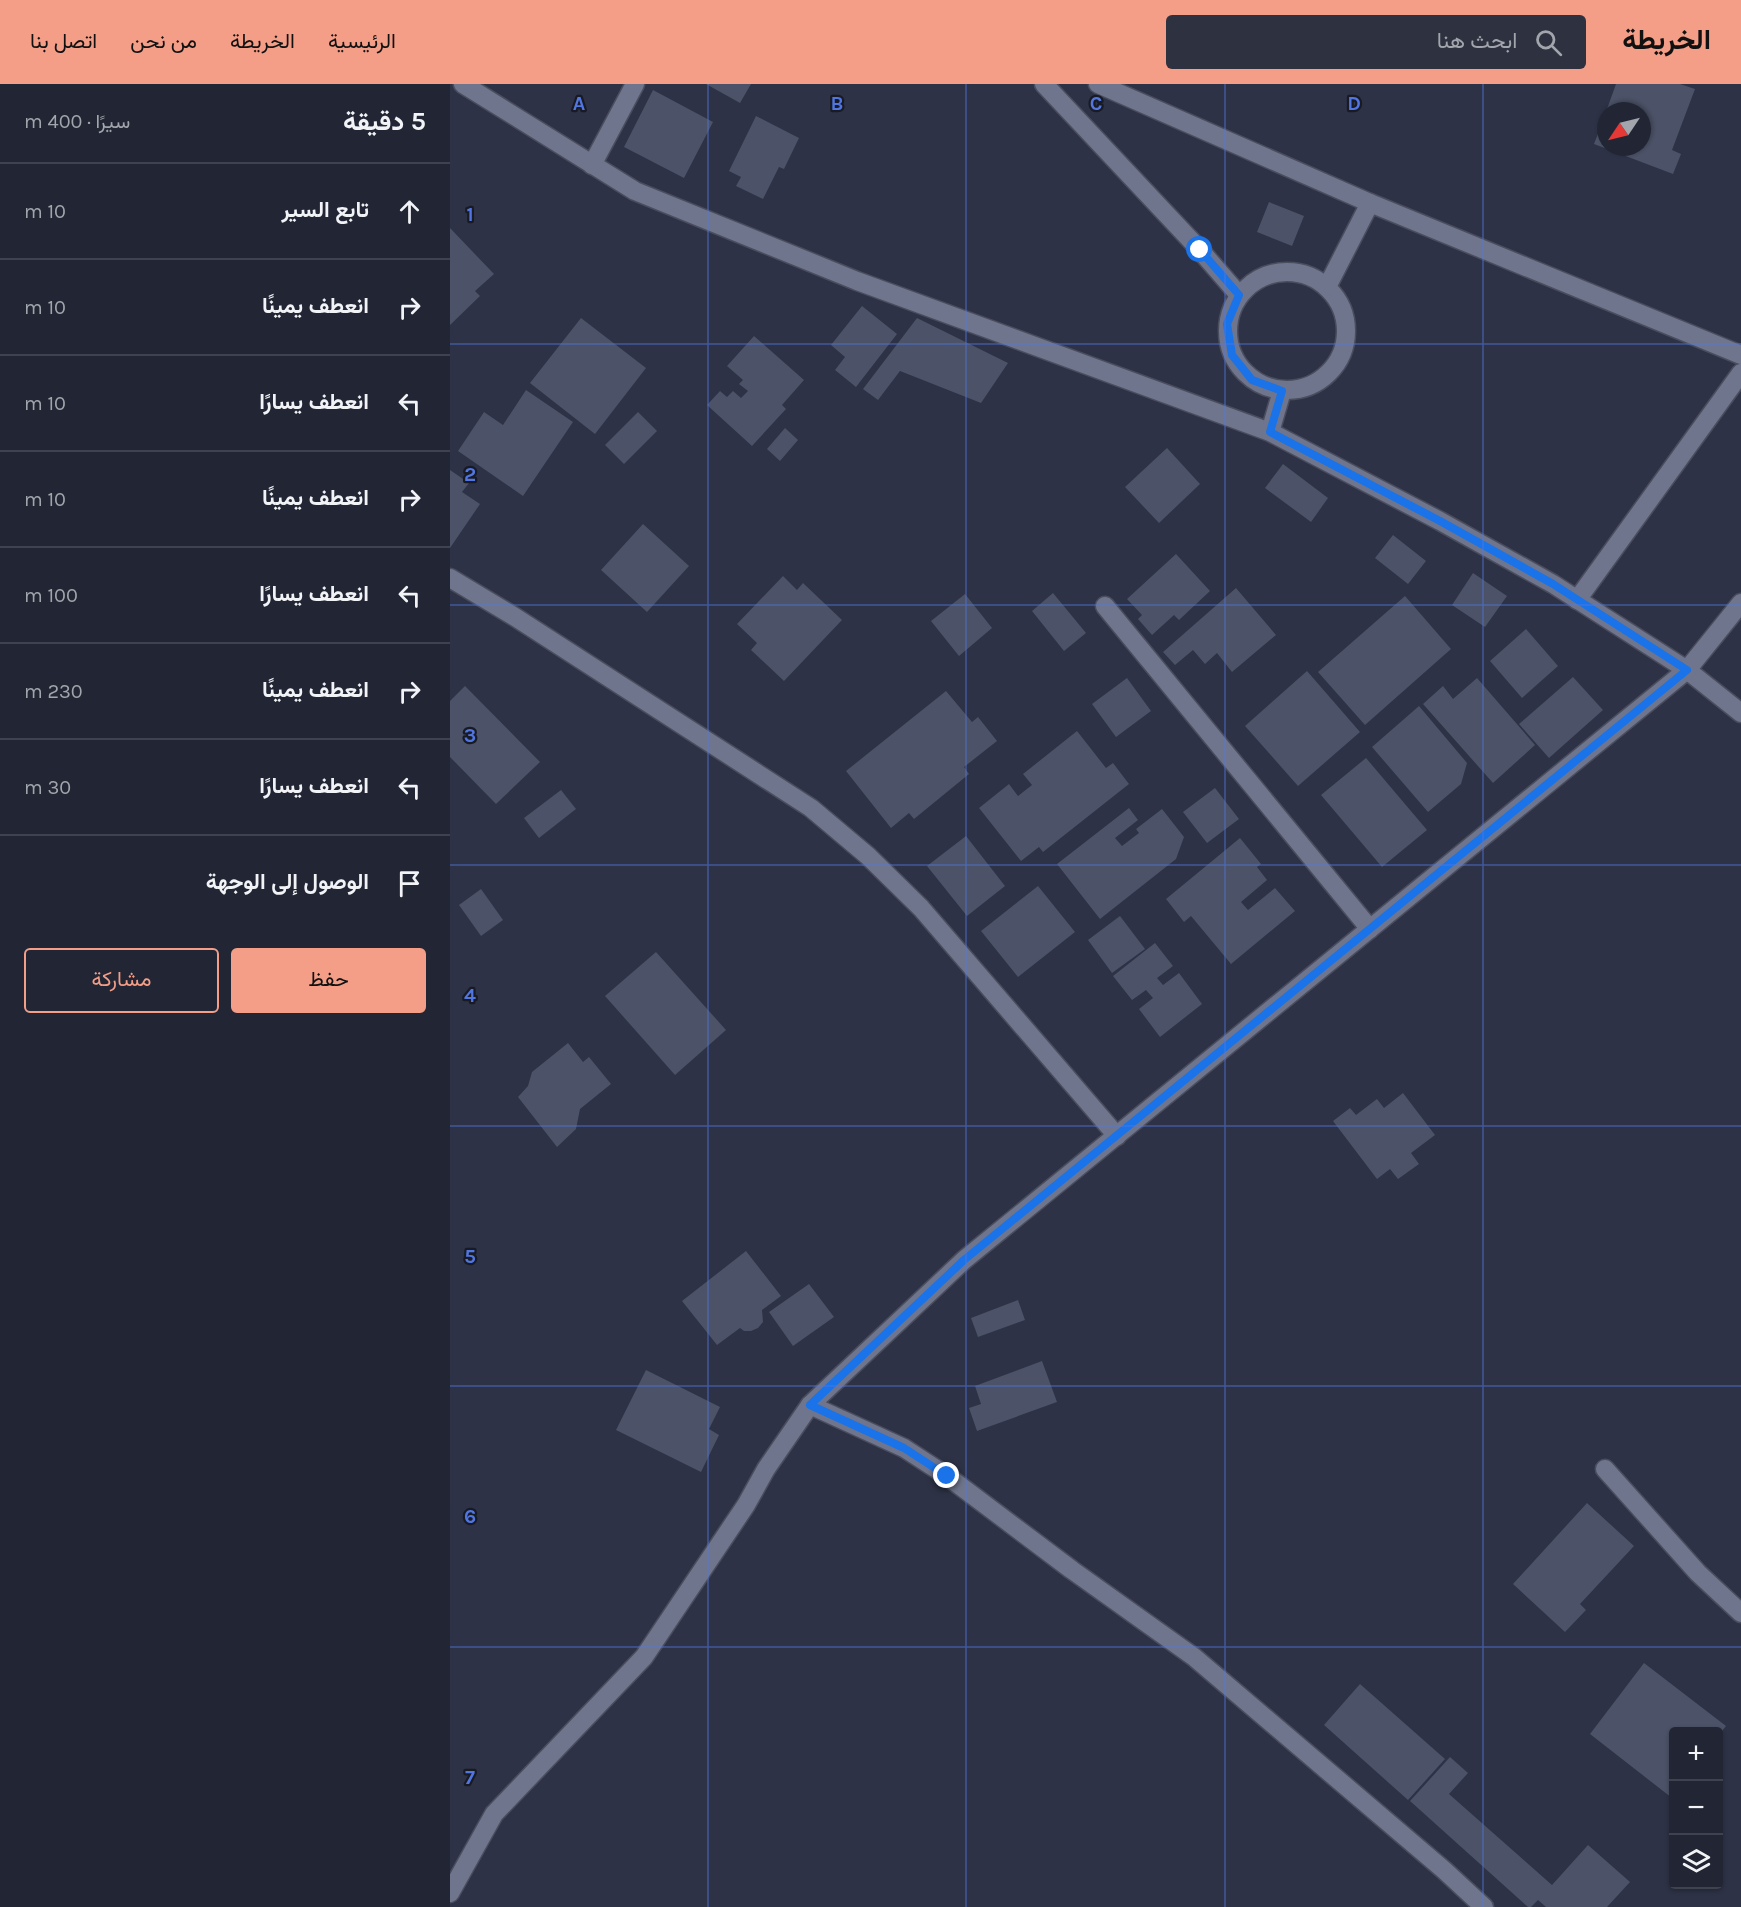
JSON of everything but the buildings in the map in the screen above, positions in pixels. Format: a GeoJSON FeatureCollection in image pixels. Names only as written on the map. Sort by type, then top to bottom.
{"type":"FeatureCollection","features":[{"type":"Feature","properties":{"kind":"street"},"geometry":{"type":"LineString","coordinates":[[463,84],[634,191],[857,281],[1270,432],[1440,521],[1553,584],[1687,670],[1741,713]]}},
{"type":"Feature","properties":{"kind":"street"},"geometry":{"type":"LineString","coordinates":[[592,165],[636,84]]}},
{"type":"Feature","properties":{"kind":"street"},"geometry":{"type":"LineString","coordinates":[[1044,84],[1200,250],[1239,295]]}},
{"type":"Feature","properties":{"kind":"street"},"geometry":{"type":"LineString","coordinates":[[1098,84],[1370,203],[1741,355]]}},
{"type":"Feature","properties":{"kind":"street"},"geometry":{"type":"LineString","coordinates":[[1327,287],[1370,203]]}},
{"type":"Feature","properties":{"kind":"street"},"geometry":{"type":"LineString","coordinates":[[1281,272],[1306,274],[1327,287],[1339,302],[1345,319],[1346,338],[1342,355],[1332,371],[1317,383],[1300,390],[1282,391],[1252,380],[1232,355],[1227,324],[1239,295],[1258,279],[1281,272]]}},
{"type":"Feature","properties":{"kind":"street"},"geometry":{"type":"LineString","coordinates":[[1577,600],[1741,373]]}},
{"type":"Feature","properties":{"kind":"street"},"geometry":{"type":"LineString","coordinates":[[1270,432],[1282,391]]}},
{"type":"Feature","properties":{"kind":"street"},"geometry":{"type":"LineString","coordinates":[[450,578],[515,617],[811,808],[868,856],[921,908],[1117,1136]]}},
{"type":"Feature","properties":{"kind":"street"},"geometry":{"type":"LineString","coordinates":[[450,1893],[494,1814],[644,1657],[810,1405],[964,1260],[1687,670],[1741,603]]}},
{"type":"Feature","properties":{"kind":"street"},"geometry":{"type":"LineString","coordinates":[[1105,606],[1370,929]]}},
{"type":"Feature","properties":{"kind":"street"},"geometry":{"type":"LineString","coordinates":[[810,1405],[904,1448],[938,1470],[1194,1657],[1436,1862],[1484,1907]]}},
{"type":"Feature","properties":{"kind":"street"},"geometry":{"type":"LineString","coordinates":[[1605,1469],[1698,1574],[1741,1614]]}},
{"type":"Feature","properties":{"kind":"route"},"geometry":{"type":"LineString","coordinates":[[947,1476],[904,1448],[810,1405],[964,1260],[1687,670],[1553,584],[1440,521],[1270,432],[1282,391],[1252,380],[1232,355],[1227,324],[1239,295],[1200,250]]}}]}
